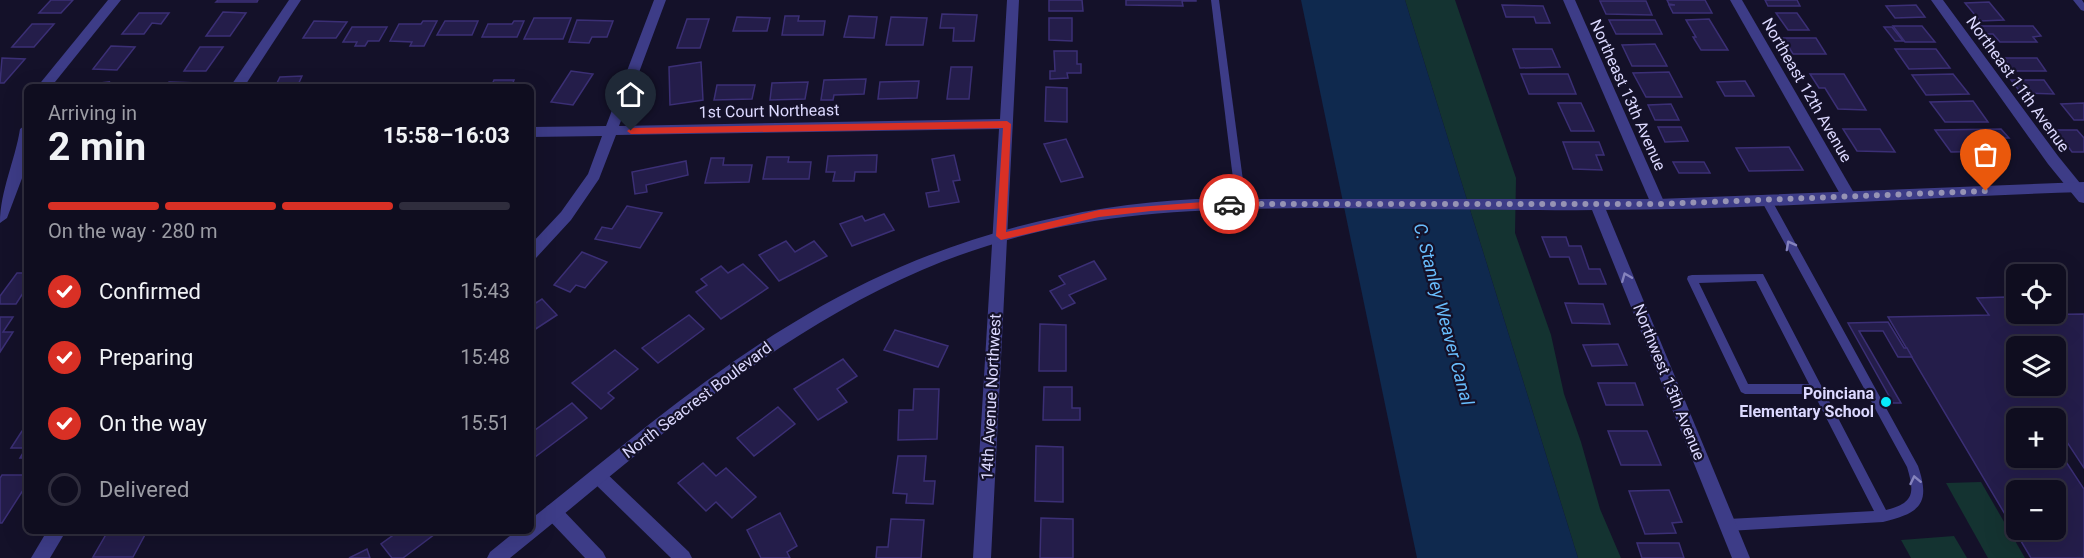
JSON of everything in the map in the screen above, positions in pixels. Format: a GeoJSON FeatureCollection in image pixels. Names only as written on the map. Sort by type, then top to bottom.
{"type":"FeatureCollection","features":[{"type":"Feature","properties":{"kind":"street"},"geometry":{"type":"LineString","coordinates":[[46,84],[116,0]]}},
{"type":"Feature","properties":{"kind":"street"},"geometry":{"type":"LineString","coordinates":[[239,84],[295,0]]}},
{"type":"Feature","properties":{"kind":"street"},"geometry":{"type":"LineString","coordinates":[[534,251],[581,196],[594,175],[660,0]]}},
{"type":"Feature","properties":{"kind":"street","name":"14th Avenue Northwest"},"geometry":{"type":"LineString","coordinates":[[982,558],[1013,0]]}},
{"type":"Feature","properties":{"kind":"street","name":"Northeast 13th Avenue"},"geometry":{"type":"LineString","coordinates":[[1569,0],[1658,204]]}},
{"type":"Feature","properties":{"kind":"street","name":"Northeast 12th Avenue"},"geometry":{"type":"LineString","coordinates":[[1736,0],[1849,197]]}},
{"type":"Feature","properties":{"kind":"street","name":"Northeast 11th Avenue"},"geometry":{"type":"LineString","coordinates":[[1937,0],[2053,160],[2081,191]]}},
{"type":"Feature","properties":{"kind":"street","name":"1st Court Northeast"},"geometry":{"type":"LineString","coordinates":[[534,132],[1007,124]]}},
{"type":"Feature","properties":{"kind":"street"},"geometry":{"type":"LineString","coordinates":[[0,218],[24,162]]}},
{"type":"Feature","properties":{"kind":"street","name":"North Seacrest Boulevard"},"geometry":{"type":"LineString","coordinates":[[534,527],[712,384],[813,317],[864,290],[916,267],[1001,236],[1099,213],[1195,204],[1336,202],[1597,205],[2081,191]]}},
{"type":"Feature","properties":{"kind":"street","name":"Northwest 13th Avenue"},"geometry":{"type":"LineString","coordinates":[[1597,205],[1741,558]]}},
{"type":"Feature","properties":{"kind":"street"},"geometry":{"type":"LineString","coordinates":[[598,476],[683,558]]}},
{"type":"Feature","properties":{"kind":"street"},"geometry":{"type":"LineString","coordinates":[[553,512],[597,558]]}},
{"type":"Feature","properties":{"kind":"street"},"geometry":{"type":"LineString","coordinates":[[40,558],[55,534]]}},
{"type":"Feature","properties":{"kind":"street","name":"North Seacrest Boulevard"},"geometry":{"type":"LineString","coordinates":[[496,558],[525,534]]}},
{"type":"Feature","properties":{"kind":"lane"},"geometry":{"type":"LineString","coordinates":[[1215,0],[1241,203]]}},
{"type":"Feature","properties":{"kind":"lane"},"geometry":{"type":"LineString","coordinates":[[2077,0],[2084,8]]}},
{"type":"Feature","properties":{"kind":"lane"},"geometry":{"type":"LineString","coordinates":[[1728,525],[1883,516],[1911,506],[1917,499],[1918,483],[1912,466],[1766,200]]}},
{"type":"Feature","properties":{"kind":"lane"},"geometry":{"type":"LineString","coordinates":[[1817,389],[1745,389],[1692,279],[1759,277],[1883,516]]}},
{"type":"Feature","properties":{"kind":"green space"},"geometry":{"type":"Polygon","coordinates":[[[1405,0],[1455,0],[1516,178],[1515,233],[1551,335],[1564,394],[1581,442],[1600,509],[1621,558],[1578,558],[1405,0]]]}},
{"type":"Feature","properties":{"kind":"green space"},"geometry":{"type":"Polygon","coordinates":[[[1981,482],[2006,525],[2006,540],[2015,540],[2025,558],[1988,558],[1946,483],[1981,482]]]}},
{"type":"Feature","properties":{"kind":"green space"},"geometry":{"type":"Polygon","coordinates":[[[1954,536],[1967,558],[1911,558],[1901,540],[1954,536]]]}},
{"type":"Feature","properties":{"kind":"water","name":"C. Stanley Weaver Canal"},"geometry":{"type":"Polygon","coordinates":[[[1301,0],[1405,0],[1578,558],[1417,558],[1301,0]]]}},
{"type":"Feature","properties":{"kind":"building"},"geometry":{"type":"Polygon","coordinates":[[[51,0],[73,0],[61,13],[39,13],[51,0]]]}},
{"type":"Feature","properties":{"kind":"building"},"geometry":{"type":"Polygon","coordinates":[[[218,0],[258,0],[257,2],[216,2],[218,0]]]}},
{"type":"Feature","properties":{"kind":"building"},"geometry":{"type":"Polygon","coordinates":[[[1049,0],[1082,0],[1083,11],[1049,11],[1049,0]]]}},
{"type":"Feature","properties":{"kind":"building"},"geometry":{"type":"Polygon","coordinates":[[[1126,0],[1196,1],[1182,1],[1183,6],[1126,5],[1126,0]]]}},
{"type":"Feature","properties":{"kind":"building"},"geometry":{"type":"Polygon","coordinates":[[[1667,0],[1705,0],[1712,13],[1673,13],[1669,5],[1675,5],[1669,4],[1667,0]]]}},
{"type":"Feature","properties":{"kind":"building"},"geometry":{"type":"Polygon","coordinates":[[[1765,0],[1797,0],[1800,6],[1768,6],[1765,0]]]}},
{"type":"Feature","properties":{"kind":"building"},"geometry":{"type":"Polygon","coordinates":[[[1600,1],[1646,1],[1652,15],[1606,14],[1600,1]]]}},
{"type":"Feature","properties":{"kind":"building"},"geometry":{"type":"Polygon","coordinates":[[[1989,2],[2004,20],[1980,21],[1965,3],[1989,2]]]}},
{"type":"Feature","properties":{"kind":"building"},"geometry":{"type":"Polygon","coordinates":[[[1502,5],[1543,6],[1550,23],[1536,23],[1534,17],[1506,17],[1502,5]]]}},
{"type":"Feature","properties":{"kind":"building"},"geometry":{"type":"Polygon","coordinates":[[[1916,5],[1925,17],[1895,18],[1886,6],[1916,5]]]}},
{"type":"Feature","properties":{"kind":"building"},"geometry":{"type":"Polygon","coordinates":[[[223,12],[246,13],[230,36],[206,36],[223,12]]]}},
{"type":"Feature","properties":{"kind":"building"},"geometry":{"type":"Polygon","coordinates":[[[139,13],[169,13],[161,24],[152,23],[144,34],[122,34],[139,13]]]}},
{"type":"Feature","properties":{"kind":"building"},"geometry":{"type":"Polygon","coordinates":[[[1776,13],[1797,13],[1809,30],[1788,30],[1776,13]]]}},
{"type":"Feature","properties":{"kind":"building"},"geometry":{"type":"Polygon","coordinates":[[[942,14],[977,15],[974,41],[953,41],[954,28],[940,28],[942,14]]]}},
{"type":"Feature","properties":{"kind":"building"},"geometry":{"type":"Polygon","coordinates":[[[785,16],[799,16],[798,21],[825,21],[823,35],[782,35],[785,16]]]}},
{"type":"Feature","properties":{"kind":"building"},"geometry":{"type":"Polygon","coordinates":[[[849,16],[877,17],[874,38],[844,37],[849,16]]]}},
{"type":"Feature","properties":{"kind":"building"},"geometry":{"type":"Polygon","coordinates":[[[737,17],[770,18],[767,31],[733,31],[737,17]]]}},
{"type":"Feature","properties":{"kind":"building"},"geometry":{"type":"Polygon","coordinates":[[[891,17],[927,18],[923,45],[886,45],[891,17]]]}},
{"type":"Feature","properties":{"kind":"building"},"geometry":{"type":"Polygon","coordinates":[[[534,18],[571,18],[563,39],[524,39],[534,18]]]}},
{"type":"Feature","properties":{"kind":"building"},"geometry":{"type":"Polygon","coordinates":[[[1049,18],[1072,18],[1072,41],[1049,40],[1049,18]]]}},
{"type":"Feature","properties":{"kind":"building"},"geometry":{"type":"Polygon","coordinates":[[[687,19],[709,19],[700,48],[677,48],[687,19]]]}},
{"type":"Feature","properties":{"kind":"building"},"geometry":{"type":"Polygon","coordinates":[[[1709,19],[1728,50],[1701,50],[1693,37],[1696,37],[1686,20],[1709,19]]]}},
{"type":"Feature","properties":{"kind":"building"},"geometry":{"type":"Polygon","coordinates":[[[577,20],[613,21],[607,37],[592,37],[589,43],[569,42],[577,20]]]}},
{"type":"Feature","properties":{"kind":"building"},"geometry":{"type":"Polygon","coordinates":[[[1609,20],[1655,20],[1662,34],[1616,34],[1609,20]]]}},
{"type":"Feature","properties":{"kind":"building"},"geometry":{"type":"Polygon","coordinates":[[[314,21],[347,22],[336,38],[303,38],[314,21]]]}},
{"type":"Feature","properties":{"kind":"building"},"geometry":{"type":"Polygon","coordinates":[[[423,21],[437,21],[424,46],[410,46],[412,42],[390,41],[399,24],[421,24],[423,21]]]}},
{"type":"Feature","properties":{"kind":"building"},"geometry":{"type":"Polygon","coordinates":[[[445,21],[478,21],[472,35],[437,35],[445,21]]]}},
{"type":"Feature","properties":{"kind":"building"},"geometry":{"type":"Polygon","coordinates":[[[514,21],[524,21],[517,37],[482,37],[488,24],[512,24],[514,21]]]}},
{"type":"Feature","properties":{"kind":"building"},"geometry":{"type":"Polygon","coordinates":[[[32,24],[54,24],[34,47],[12,47],[32,24]]]}},
{"type":"Feature","properties":{"kind":"building"},"geometry":{"type":"Polygon","coordinates":[[[1893,26],[1922,26],[1935,42],[1905,42],[1893,26]]]}},
{"type":"Feature","properties":{"kind":"building"},"geometry":{"type":"Polygon","coordinates":[[[1978,26],[2033,26],[2041,36],[2033,37],[2037,42],[2000,42],[1993,34],[1984,34],[1978,26]]]}},
{"type":"Feature","properties":{"kind":"building"},"geometry":{"type":"Polygon","coordinates":[[[352,27],[387,27],[379,41],[368,41],[365,46],[355,46],[357,42],[343,42],[352,27]]]}},
{"type":"Feature","properties":{"kind":"building"},"geometry":{"type":"Polygon","coordinates":[[[1884,27],[1892,27],[1903,41],[1895,41],[1884,27]]]}},
{"type":"Feature","properties":{"kind":"building"},"geometry":{"type":"Polygon","coordinates":[[[1783,38],[1816,38],[1826,54],[1793,54],[1783,38]]]}},
{"type":"Feature","properties":{"kind":"building"},"geometry":{"type":"Polygon","coordinates":[[[1655,44],[1667,66],[1632,66],[1622,45],[1655,44]]]}},
{"type":"Feature","properties":{"kind":"building"},"geometry":{"type":"Polygon","coordinates":[[[111,46],[135,47],[117,70],[93,69],[111,46]]]}},
{"type":"Feature","properties":{"kind":"building"},"geometry":{"type":"Polygon","coordinates":[[[200,47],[223,47],[206,71],[184,71],[200,47]]]}},
{"type":"Feature","properties":{"kind":"building"},"geometry":{"type":"Polygon","coordinates":[[[1513,49],[1552,49],[1560,67],[1520,68],[1513,49]]]}},
{"type":"Feature","properties":{"kind":"building"},"geometry":{"type":"Polygon","coordinates":[[[1895,49],[1936,49],[1950,68],[1909,69],[1895,49]]]}},
{"type":"Feature","properties":{"kind":"building"},"geometry":{"type":"Polygon","coordinates":[[[1054,51],[1077,51],[1077,64],[1081,64],[1081,73],[1067,73],[1068,78],[1050,79],[1050,71],[1055,71],[1054,51]]]}},
{"type":"Feature","properties":{"kind":"building"},"geometry":{"type":"Polygon","coordinates":[[[2,58],[25,59],[4,83],[0,83],[2,58]]]}},
{"type":"Feature","properties":{"kind":"building"},"geometry":{"type":"Polygon","coordinates":[[[2004,58],[2037,58],[2046,71],[2013,71],[2004,58]]]}},
{"type":"Feature","properties":{"kind":"building"},"geometry":{"type":"Polygon","coordinates":[[[701,62],[703,100],[670,105],[669,67],[701,62]]]}},
{"type":"Feature","properties":{"kind":"building"},"geometry":{"type":"Polygon","coordinates":[[[951,67],[972,67],[969,99],[947,99],[951,67]]]}},
{"type":"Feature","properties":{"kind":"building"},"geometry":{"type":"Polygon","coordinates":[[[571,71],[593,74],[573,105],[551,102],[571,71]]]}},
{"type":"Feature","properties":{"kind":"building"},"geometry":{"type":"Polygon","coordinates":[[[1669,72],[1682,97],[1646,97],[1633,73],[1669,72]]]}},
{"type":"Feature","properties":{"kind":"building"},"geometry":{"type":"Polygon","coordinates":[[[1521,74],[1568,74],[1576,94],[1529,94],[1521,74]]]}},
{"type":"Feature","properties":{"kind":"building"},"geometry":{"type":"Polygon","coordinates":[[[1810,74],[1844,74],[1866,110],[1838,109],[1825,88],[1819,88],[1810,74]]]}},
{"type":"Feature","properties":{"kind":"building"},"geometry":{"type":"Polygon","coordinates":[[[1953,74],[1969,94],[1926,95],[1912,75],[1953,74]]]}},
{"type":"Feature","properties":{"kind":"building"},"geometry":{"type":"Polygon","coordinates":[[[302,76],[298,84],[276,84],[280,77],[302,76]]]}},
{"type":"Feature","properties":{"kind":"building"},"geometry":{"type":"Polygon","coordinates":[[[866,79],[864,94],[834,95],[833,100],[821,100],[824,80],[866,79]]]}},
{"type":"Feature","properties":{"kind":"building"},"geometry":{"type":"Polygon","coordinates":[[[494,80],[514,80],[512,84],[492,84],[494,80]]]}},
{"type":"Feature","properties":{"kind":"building"},"geometry":{"type":"Polygon","coordinates":[[[2011,80],[2044,80],[2054,94],[2021,93],[2011,80]]]}},
{"type":"Feature","properties":{"kind":"building"},"geometry":{"type":"Polygon","coordinates":[[[919,81],[917,98],[878,99],[880,82],[919,81]]]}},
{"type":"Feature","properties":{"kind":"building"},"geometry":{"type":"Polygon","coordinates":[[[1745,81],[1754,96],[1725,96],[1717,82],[1745,81]]]}},
{"type":"Feature","properties":{"kind":"building"},"geometry":{"type":"Polygon","coordinates":[[[169,82],[199,83],[198,84],[168,84],[169,82]]]}},
{"type":"Feature","properties":{"kind":"building"},"geometry":{"type":"Polygon","coordinates":[[[808,82],[805,99],[770,100],[772,83],[808,82]]]}},
{"type":"Feature","properties":{"kind":"building"},"geometry":{"type":"Polygon","coordinates":[[[717,85],[755,85],[752,99],[714,100],[717,85]]]}},
{"type":"Feature","properties":{"kind":"building"},"geometry":{"type":"Polygon","coordinates":[[[1046,87],[1067,88],[1067,122],[1045,121],[1046,87]]]}},
{"type":"Feature","properties":{"kind":"building"},"geometry":{"type":"Polygon","coordinates":[[[1973,101],[1988,122],[1945,122],[1930,102],[1973,101]]]}},
{"type":"Feature","properties":{"kind":"building"},"geometry":{"type":"Polygon","coordinates":[[[1558,103],[1581,103],[1594,131],[1571,131],[1558,103]]]}},
{"type":"Feature","properties":{"kind":"building"},"geometry":{"type":"Polygon","coordinates":[[[2084,103],[2084,120],[2074,120],[2061,104],[2084,103]]]}},
{"type":"Feature","properties":{"kind":"building"},"geometry":{"type":"Polygon","coordinates":[[[1671,104],[1679,120],[1655,120],[1648,105],[1671,104]]]}},
{"type":"Feature","properties":{"kind":"building"},"geometry":{"type":"Polygon","coordinates":[[[1658,127],[1681,127],[1688,141],[1665,142],[1658,127]]]}},
{"type":"Feature","properties":{"kind":"building"},"geometry":{"type":"Polygon","coordinates":[[[1843,129],[1880,129],[1895,152],[1857,151],[1843,129]]]}},
{"type":"Feature","properties":{"kind":"building"},"geometry":{"type":"Polygon","coordinates":[[[2001,129],[2009,138],[1998,138],[2007,151],[1951,152],[1935,130],[2001,129]]]}},
{"type":"Feature","properties":{"kind":"building"},"geometry":{"type":"Polygon","coordinates":[[[2056,130],[2077,130],[2084,138],[2084,152],[2072,152],[2056,130]]]}},
{"type":"Feature","properties":{"kind":"building"},"geometry":{"type":"Polygon","coordinates":[[[1066,139],[1083,177],[1061,182],[1044,144],[1066,139]]]}},
{"type":"Feature","properties":{"kind":"building"},"geometry":{"type":"Polygon","coordinates":[[[1563,142],[1599,142],[1604,155],[1596,155],[1602,170],[1573,169],[1563,142]]]}},
{"type":"Feature","properties":{"kind":"building"},"geometry":{"type":"Polygon","coordinates":[[[1789,147],[1803,170],[1749,171],[1736,148],[1789,147]]]}},
{"type":"Feature","properties":{"kind":"building"},"geometry":{"type":"Polygon","coordinates":[[[877,155],[876,172],[855,172],[854,181],[833,181],[835,172],[826,172],[828,156],[877,155]]]}},
{"type":"Feature","properties":{"kind":"building"},"geometry":{"type":"Polygon","coordinates":[[[954,155],[960,180],[953,181],[959,202],[929,207],[926,193],[939,191],[932,159],[954,155]]]}},
{"type":"Feature","properties":{"kind":"building"},"geometry":{"type":"Polygon","coordinates":[[[767,157],[789,157],[788,162],[811,162],[809,179],[763,179],[767,157]]]}},
{"type":"Feature","properties":{"kind":"building"},"geometry":{"type":"Polygon","coordinates":[[[711,158],[724,158],[723,165],[752,165],[749,182],[705,183],[711,158]]]}},
{"type":"Feature","properties":{"kind":"building"},"geometry":{"type":"Polygon","coordinates":[[[686,161],[688,175],[646,185],[647,192],[635,194],[632,172],[686,161]]]}},
{"type":"Feature","properties":{"kind":"building"},"geometry":{"type":"Polygon","coordinates":[[[1673,162],[1704,162],[1710,173],[1679,173],[1673,162]]]}},
{"type":"Feature","properties":{"kind":"building"},"geometry":{"type":"Polygon","coordinates":[[[627,206],[662,213],[640,248],[595,239],[602,227],[612,229],[627,206]]]}},
{"type":"Feature","properties":{"kind":"building"},"geometry":{"type":"Polygon","coordinates":[[[884,214],[894,230],[852,246],[840,224],[862,216],[865,221],[884,214]]]}},
{"type":"Feature","properties":{"kind":"building"},"geometry":{"type":"Polygon","coordinates":[[[1542,237],[1566,237],[1569,246],[1581,246],[1589,269],[1600,269],[1606,284],[1579,284],[1569,257],[1550,257],[1542,237]]]}},
{"type":"Feature","properties":{"kind":"building"},"geometry":{"type":"Polygon","coordinates":[[[786,241],[795,252],[814,241],[827,256],[779,281],[759,255],[786,241]]]}},
{"type":"Feature","properties":{"kind":"building"},"geometry":{"type":"Polygon","coordinates":[[[582,252],[607,262],[585,288],[576,285],[570,292],[554,285],[582,252]]]}},
{"type":"Feature","properties":{"kind":"building"},"geometry":{"type":"Polygon","coordinates":[[[1094,261],[1106,279],[1069,295],[1075,303],[1062,309],[1050,291],[1065,284],[1059,276],[1094,261]]]}},
{"type":"Feature","properties":{"kind":"building"},"geometry":{"type":"Polygon","coordinates":[[[743,264],[768,288],[721,319],[696,292],[707,285],[701,279],[721,266],[728,273],[743,264]]]}},
{"type":"Feature","properties":{"kind":"building"},"geometry":{"type":"Polygon","coordinates":[[[17,273],[24,273],[24,293],[16,304],[0,304],[0,296],[17,273]]]}},
{"type":"Feature","properties":{"kind":"building"},"geometry":{"type":"Polygon","coordinates":[[[2006,297],[2006,324],[2066,324],[2066,314],[2084,314],[2084,468],[2066,441],[2066,408],[2006,408],[2006,468],[2066,468],[2066,462],[2084,489],[2084,558],[2031,558],[2020,540],[2066,540],[2066,480],[2006,480],[2006,516],[1888,317],[1989,315],[1977,298],[2006,297]]]}},
{"type":"Feature","properties":{"kind":"building"},"geometry":{"type":"Polygon","coordinates":[[[542,299],[557,315],[534,330],[534,304],[542,299]]]}},
{"type":"Feature","properties":{"kind":"building"},"geometry":{"type":"Polygon","coordinates":[[[1565,303],[1603,304],[1610,324],[1572,323],[1565,303]]]}},
{"type":"Feature","properties":{"kind":"building"},"geometry":{"type":"Polygon","coordinates":[[[689,315],[704,329],[658,363],[642,348],[689,315]]]}},
{"type":"Feature","properties":{"kind":"building"},"geometry":{"type":"Polygon","coordinates":[[[0,317],[13,317],[3,332],[13,332],[0,352],[0,317]]]}},
{"type":"Feature","properties":{"kind":"building"},"geometry":{"type":"Polygon","coordinates":[[[1888,322],[1912,357],[1898,357],[1883,331],[1859,331],[1901,403],[1893,403],[1848,323],[1888,322]]]}},
{"type":"Feature","properties":{"kind":"building"},"geometry":{"type":"Polygon","coordinates":[[[1040,324],[1066,325],[1066,371],[1039,371],[1040,324]]]}},
{"type":"Feature","properties":{"kind":"building"},"geometry":{"type":"Polygon","coordinates":[[[895,330],[948,346],[938,367],[884,350],[895,330]]]}},
{"type":"Feature","properties":{"kind":"building"},"geometry":{"type":"Polygon","coordinates":[[[1618,344],[1627,365],[1592,366],[1583,345],[1618,344]]]}},
{"type":"Feature","properties":{"kind":"building"},"geometry":{"type":"Polygon","coordinates":[[[615,350],[638,369],[608,393],[614,398],[601,409],[572,383],[615,350]]]}},
{"type":"Feature","properties":{"kind":"building"},"geometry":{"type":"Polygon","coordinates":[[[843,359],[857,376],[837,389],[847,402],[818,420],[794,389],[843,359]]]}},
{"type":"Feature","properties":{"kind":"building"},"geometry":{"type":"Polygon","coordinates":[[[1598,383],[1635,383],[1643,405],[1606,405],[1598,383]]]}},
{"type":"Feature","properties":{"kind":"building"},"geometry":{"type":"Polygon","coordinates":[[[1044,387],[1072,387],[1072,408],[1080,408],[1080,420],[1043,420],[1044,387]]]}},
{"type":"Feature","properties":{"kind":"building"},"geometry":{"type":"Polygon","coordinates":[[[914,389],[939,389],[937,439],[898,440],[899,410],[913,410],[914,389]]]}},
{"type":"Feature","properties":{"kind":"building"},"geometry":{"type":"Polygon","coordinates":[[[572,403],[587,418],[535,457],[534,431],[572,403]]]}},
{"type":"Feature","properties":{"kind":"building"},"geometry":{"type":"Polygon","coordinates":[[[778,407],[795,424],[754,456],[737,438],[778,407]]]}},
{"type":"Feature","properties":{"kind":"building"},"geometry":{"type":"Polygon","coordinates":[[[22,431],[24,431],[24,448],[11,448],[22,431]]]}},
{"type":"Feature","properties":{"kind":"building"},"geometry":{"type":"Polygon","coordinates":[[[1608,431],[1647,431],[1661,465],[1621,465],[1608,431]]]}},
{"type":"Feature","properties":{"kind":"building"},"geometry":{"type":"Polygon","coordinates":[[[1036,446],[1063,447],[1063,502],[1035,501],[1036,446]]]}},
{"type":"Feature","properties":{"kind":"building"},"geometry":{"type":"Polygon","coordinates":[[[898,456],[926,456],[924,481],[935,481],[933,504],[906,503],[907,494],[893,493],[898,456]]]}},
{"type":"Feature","properties":{"kind":"building"},"geometry":{"type":"Polygon","coordinates":[[[703,463],[716,476],[726,468],[756,497],[732,518],[716,502],[706,511],[678,483],[703,463]]]}},
{"type":"Feature","properties":{"kind":"building"},"geometry":{"type":"Polygon","coordinates":[[[2,475],[24,475],[24,489],[2,523],[0,523],[0,478],[2,475]]]}},
{"type":"Feature","properties":{"kind":"building"},"geometry":{"type":"Polygon","coordinates":[[[1669,490],[1682,522],[1672,523],[1676,533],[1645,534],[1629,491],[1669,490]]]}},
{"type":"Feature","properties":{"kind":"building"},"geometry":{"type":"Polygon","coordinates":[[[780,513],[797,546],[787,552],[790,558],[761,558],[747,530],[780,513]]]}},
{"type":"Feature","properties":{"kind":"building"},"geometry":{"type":"Polygon","coordinates":[[[1041,518],[1073,519],[1073,558],[1040,558],[1041,518]]]}},
{"type":"Feature","properties":{"kind":"building"},"geometry":{"type":"Polygon","coordinates":[[[891,519],[924,520],[921,558],[876,558],[877,547],[888,547],[891,519]]]}},
{"type":"Feature","properties":{"kind":"building"},"geometry":{"type":"Polygon","coordinates":[[[106,534],[145,534],[133,557],[93,557],[106,534]]]}},
{"type":"Feature","properties":{"kind":"building"},"geometry":{"type":"Polygon","coordinates":[[[395,534],[435,534],[403,558],[392,558],[381,544],[395,534]]]}},
{"type":"Feature","properties":{"kind":"building"},"geometry":{"type":"Polygon","coordinates":[[[1637,543],[1679,543],[1684,558],[1642,558],[1637,543]]]}},
{"type":"Feature","properties":{"kind":"building"},"geometry":{"type":"Polygon","coordinates":[[[367,549],[370,558],[349,558],[367,549]]]}},
{"type":"Feature","properties":{"kind":"way so far"},"geometry":{"type":"LineString","coordinates":[[1229,204],[1336,202],[1658,204],[1986,191]]}},
{"type":"Feature","properties":{"kind":"place","name":"Poinciana Elementary School"},"geometry":{"type":"Point","coordinates":[1886,402]}},
{"type":"Feature","properties":{"kind":"route"},"geometry":{"type":"LineString","coordinates":[[631,131],[1007,124],[1001,236],[1099,213],[1195,204],[1229,204]]}}]}
